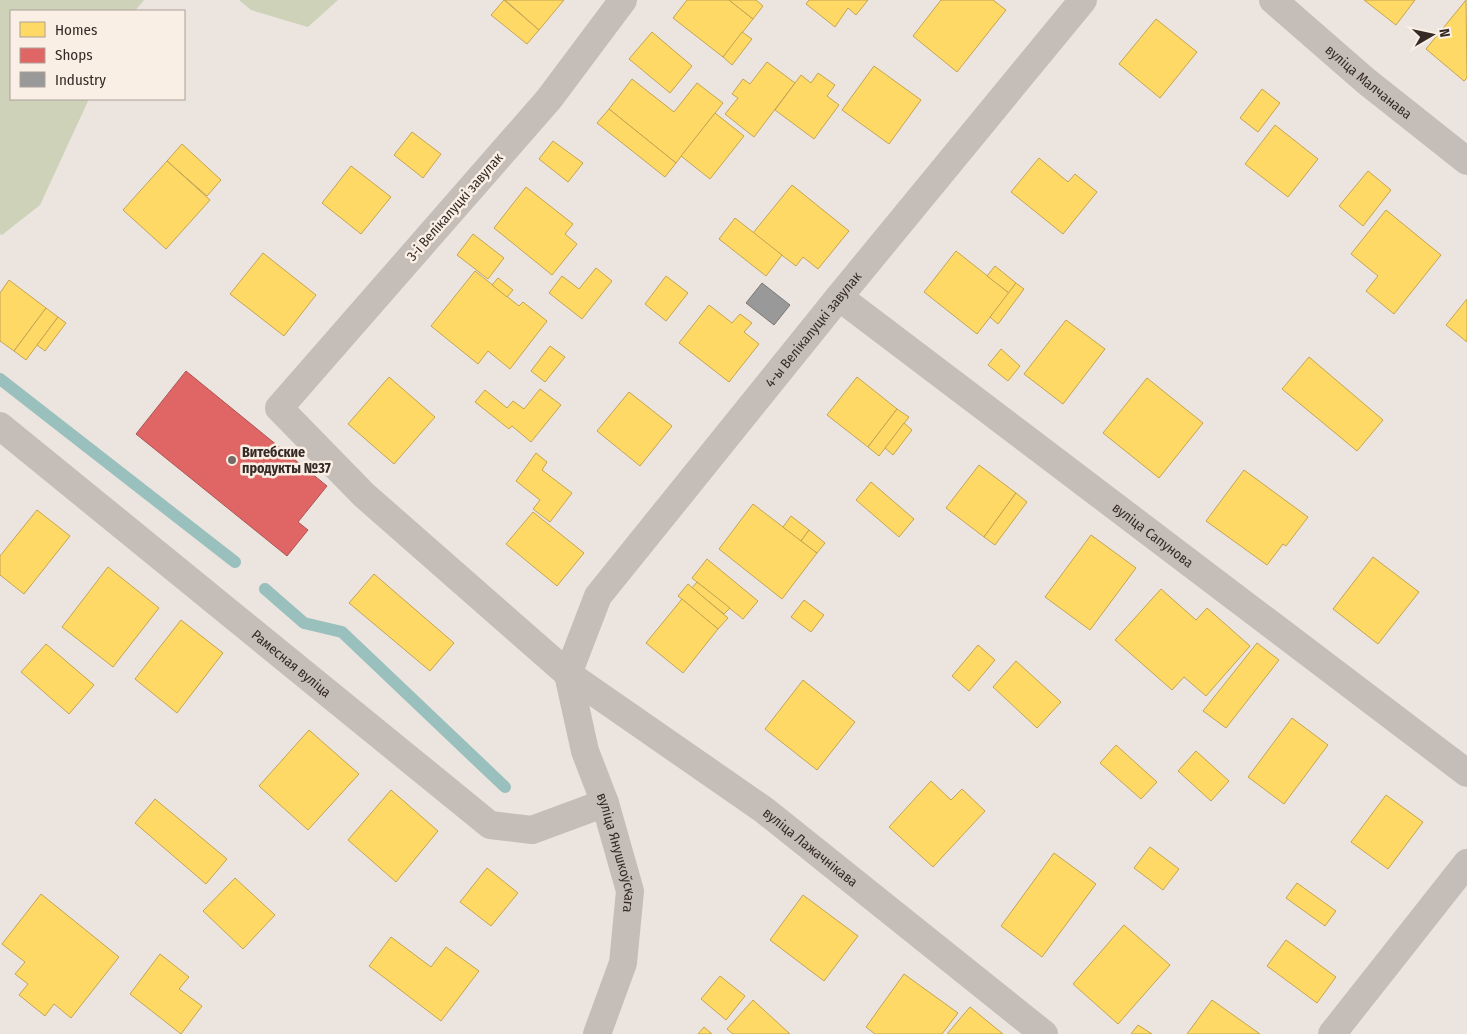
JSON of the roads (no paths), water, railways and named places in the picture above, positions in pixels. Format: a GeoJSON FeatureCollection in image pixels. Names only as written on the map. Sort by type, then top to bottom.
{"type":"FeatureCollection","features":[{"type":"Feature","properties":{"kind":"street","name":"3-і Велікалуцкі завулак"},"geometry":{"type":"LineString","coordinates":[[279,408],[549,99],[623,0]]}},
{"type":"Feature","properties":{"kind":"street","name":"4-ы Велікалуцкі завулак"},"geometry":{"type":"LineString","coordinates":[[568,674],[598,596],[839,298],[1084,0]]}},
{"type":"Feature","properties":{"kind":"street","name":"вуліца Малчанава"},"geometry":{"type":"LineString","coordinates":[[1273,0],[1366,81],[1467,161]]}},
{"type":"Feature","properties":{"kind":"street","name":"вуліца Сапунова"},"geometry":{"type":"LineString","coordinates":[[839,298],[1467,773]]}},
{"type":"Feature","properties":{"kind":"street","name":"вуліца Лажачнікава"},"geometry":{"type":"LineString","coordinates":[[279,408],[364,495],[568,674],[764,810],[1044,1034]]}},
{"type":"Feature","properties":{"kind":"street","name":"Рамесная вуліца"},"geometry":{"type":"LineString","coordinates":[[0,426],[490,825],[532,830],[605,803]]}},
{"type":"Feature","properties":{"kind":"street","name":"вуліца Янушкоўскага"},"geometry":{"type":"LineString","coordinates":[[568,674],[585,751],[605,803],[630,891],[623,963],[597,1034]]}},
{"type":"Feature","properties":{"kind":"street"},"geometry":{"type":"LineString","coordinates":[[1332,1034],[1467,863]]}},
{"type":"Feature","properties":{"kind":"waterway"},"geometry":{"type":"LineString","coordinates":[[0,379],[235,562]]}},
{"type":"Feature","properties":{"kind":"waterway"},"geometry":{"type":"LineString","coordinates":[[265,589],[304,623],[342,632],[505,787]]}},
{"type":"Feature","properties":{"kind":"place","name":"Витебские продукты №37"},"geometry":{"type":"Point","coordinates":[232,460]}}]}
